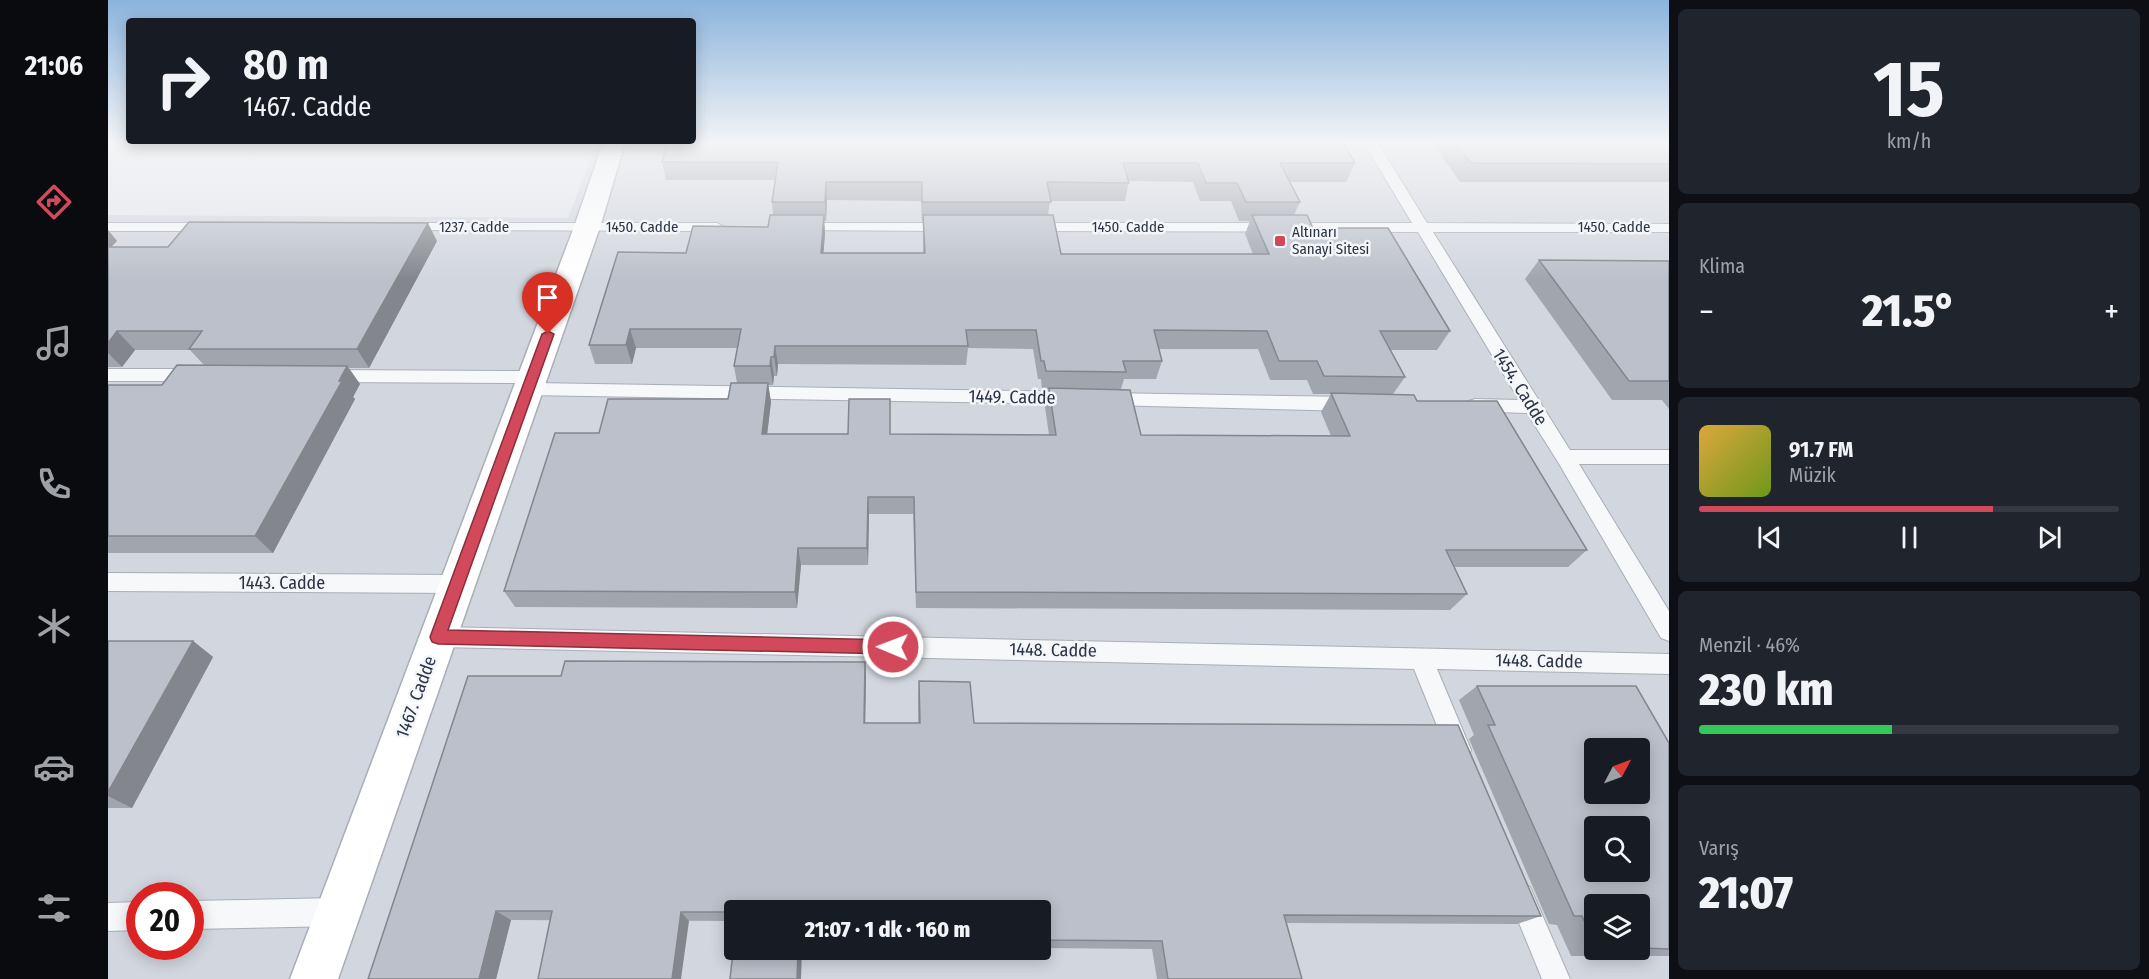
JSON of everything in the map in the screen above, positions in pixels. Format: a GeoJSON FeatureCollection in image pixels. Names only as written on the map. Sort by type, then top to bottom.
{"type":"FeatureCollection","features":[{"type":"Feature","properties":{"kind":"street","name":"1467. Cadde"},"geometry":{"type":"LineString","coordinates":[[314,979],[599,189]]}},
{"type":"Feature","properties":{"kind":"lane","name":"1454. Cadde"},"geometry":{"type":"LineString","coordinates":[[1400,189],[1669,631]]}},
{"type":"Feature","properties":{"kind":"lane"},"geometry":{"type":"LineString","coordinates":[[108,227],[228,227]]}},
{"type":"Feature","properties":{"kind":"lane","name":"1237. Cadde"},"geometry":{"type":"LineString","coordinates":[[395,227],[587,227]]}},
{"type":"Feature","properties":{"kind":"lane","name":"1450. Cadde"},"geometry":{"type":"LineString","coordinates":[[587,227],[730,227]]}},
{"type":"Feature","properties":{"kind":"lane"},"geometry":{"type":"LineString","coordinates":[[778,227],[969,227]]}},
{"type":"Feature","properties":{"kind":"lane","name":"1450. Cadde"},"geometry":{"type":"LineString","coordinates":[[1017,227],[1669,228]]}},
{"type":"Feature","properties":{"kind":"lane"},"geometry":{"type":"LineString","coordinates":[[108,375],[214,375]]}},
{"type":"Feature","properties":{"kind":"lane","name":"1449. Cadde"},"geometry":{"type":"LineString","coordinates":[[308,376],[1376,404]]}},
{"type":"Feature","properties":{"kind":"lane"},"geometry":{"type":"LineString","coordinates":[[1460,406],[1532,407]]}},
{"type":"Feature","properties":{"kind":"lane"},"geometry":{"type":"LineString","coordinates":[[1565,457],[1669,457]]}},
{"type":"Feature","properties":{"kind":"lane","name":"1443. Cadde"},"geometry":{"type":"LineString","coordinates":[[108,582],[456,584]]}},
{"type":"Feature","properties":{"kind":"lane","name":"1448. Cadde"},"geometry":{"type":"LineString","coordinates":[[438,637],[1669,664]]}},
{"type":"Feature","properties":{"kind":"lane"},"geometry":{"type":"LineString","coordinates":[[1421,658],[1471,776]]}},
{"type":"Feature","properties":{"kind":"lane"},"geometry":{"type":"LineString","coordinates":[[1511,872],[1556,979]]}},
{"type":"Feature","properties":{"kind":"lane"},"geometry":{"type":"LineString","coordinates":[[204,915],[338,912]]}},
{"type":"Feature","properties":{"kind":"lane"},"geometry":{"type":"LineString","coordinates":[[108,917],[126,916]]}},
{"type":"Feature","properties":{"kind":"shaded area"},"geometry":{"type":"Polygon","coordinates":[[[579,189],[1669,189],[1669,979],[108,979],[108,215],[568,218],[579,189]]]}},
{"type":"Feature","properties":{"kind":"building"},"geometry":{"type":"Polygon","coordinates":[[[774,189],[826,189],[825,202],[772,202],[774,189]]]}},
{"type":"Feature","properties":{"kind":"building"},"geometry":{"type":"Polygon","coordinates":[[[922,189],[1048,189],[1051,202],[922,202],[922,189]]]}},
{"type":"Feature","properties":{"kind":"building"},"geometry":{"type":"Polygon","coordinates":[[[1240,189],[1293,189],[1300,202],[1246,202],[1240,189]]]}},
{"type":"Feature","properties":{"kind":"building"},"geometry":{"type":"Polygon","coordinates":[[[770,215],[824,215],[821,253],[925,253],[923,215],[1053,215],[1061,254],[1269,254],[1252,215],[1307,215],[1313,228],[1388,228],[1450,331],[1380,331],[1405,377],[1324,376],[1317,361],[1279,361],[1267,331],[1154,330],[1162,361],[1123,361],[1126,372],[1046,371],[1044,361],[1041,361],[1036,330],[966,330],[968,346],[775,346],[770,366],[734,366],[741,329],[630,329],[626,345],[589,345],[618,252],[686,253],[693,226],[768,227],[770,215]]]}},
{"type":"Feature","properties":{"kind":"building"},"geometry":{"type":"Polygon","coordinates":[[[189,222],[428,223],[357,349],[189,349],[202,331],[117,331],[108,343],[108,247],[168,247],[189,222]]]}},
{"type":"Feature","properties":{"kind":"building"},"geometry":{"type":"Polygon","coordinates":[[[1539,260],[1669,261],[1669,381],[1629,381],[1539,260]]]}},
{"type":"Feature","properties":{"kind":"building"},"geometry":{"type":"Polygon","coordinates":[[[177,365],[347,366],[339,381],[342,381],[255,536],[108,536],[108,385],[162,385],[177,365]]]}},
{"type":"Feature","properties":{"kind":"building"},"geometry":{"type":"Polygon","coordinates":[[[731,383],[768,383],[762,434],[848,434],[849,399],[890,399],[890,434],[1056,435],[1049,388],[1130,390],[1141,435],[1350,436],[1331,393],[1414,395],[1417,401],[1497,401],[1587,550],[1446,550],[1467,594],[916,592],[914,497],[868,497],[867,548],[798,548],[795,592],[504,591],[555,433],[599,433],[608,399],[728,399],[731,383]]]}},
{"type":"Feature","properties":{"kind":"building"},"geometry":{"type":"Polygon","coordinates":[[[108,641],[193,641],[108,792],[108,641]]]}},
{"type":"Feature","properties":{"kind":"building"},"geometry":{"type":"Polygon","coordinates":[[[565,661],[865,662],[864,723],[920,723],[919,681],[970,682],[974,723],[1458,725],[1541,916],[1284,915],[1302,979],[1168,979],[1162,941],[1051,940],[1051,900],[724,900],[724,912],[681,912],[672,979],[538,979],[552,911],[496,911],[479,979],[368,979],[468,676],[561,676],[565,661]]]}},
{"type":"Feature","properties":{"kind":"building"},"geometry":{"type":"Polygon","coordinates":[[[1477,686],[1636,686],[1669,743],[1669,949],[1650,948],[1650,894],[1584,894],[1584,920],[1582,916],[1574,916],[1488,725],[1495,725],[1477,686]]]}},
{"type":"Feature","properties":{"kind":"building"},"geometry":{"type":"Polygon","coordinates":[[[732,960],[798,960],[797,979],[730,979],[732,960]]]}},
{"type":"Feature","properties":{"kind":"place","name":"Altınarı Sanayi Sitesi"},"geometry":{"type":"Point","coordinates":[1280,241]}},
{"type":"Feature","properties":{"kind":"route"},"geometry":{"type":"LineString","coordinates":[[548,334],[438,637],[893,647]]}}]}
